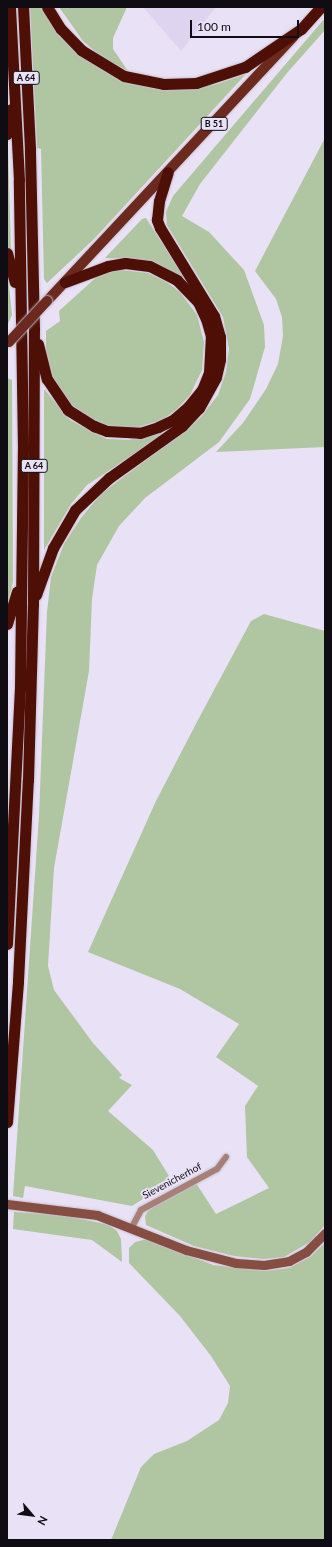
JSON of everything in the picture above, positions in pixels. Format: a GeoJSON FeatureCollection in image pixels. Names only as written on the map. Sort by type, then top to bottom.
{"type":"FeatureCollection","features":[{"type":"Feature","properties":{"kind":"highway","name":"A 64"},"geometry":{"type":"LineString","coordinates":[[7,944],[20,688],[22,565],[22,344],[15,83],[10,7]]}},
{"type":"Feature","properties":{"kind":"highway","name":"A 64"},"geometry":{"type":"LineString","coordinates":[[7,1122],[18,981],[28,780],[33,604],[34,329],[30,149],[22,7]]}},
{"type":"Feature","properties":{"kind":"highway"},"geometry":{"type":"LineString","coordinates":[[47,7],[61,29],[81,50],[124,76],[164,84],[196,83],[228,74],[245,67],[301,29]]}},
{"type":"Feature","properties":{"kind":"highway","name":"B 51"},"geometry":{"type":"LineString","coordinates":[[301,29],[321,7]]}},
{"type":"Feature","properties":{"kind":"highway"},"geometry":{"type":"LineString","coordinates":[[7,134],[15,83]]}},
{"type":"Feature","properties":{"kind":"highway"},"geometry":{"type":"LineString","coordinates":[[33,604],[53,548],[75,510],[109,478],[182,426],[199,408],[216,377],[220,359],[220,337],[214,316],[160,228],[157,220],[159,201],[168,172]]}},
{"type":"Feature","properties":{"kind":"highway"},"geometry":{"type":"LineString","coordinates":[[7,253],[14,270],[22,344]]}},
{"type":"Feature","properties":{"kind":"highway"},"geometry":{"type":"LineString","coordinates":[[34,329],[47,379],[57,396],[68,410],[94,426],[122,433],[140,433],[158,427],[173,420],[188,407],[202,390],[209,373],[211,336],[206,319],[198,302],[177,280],[148,266],[125,264],[108,266],[65,282]]}},
{"type":"Feature","properties":{"kind":"highway"},"geometry":{"type":"LineString","coordinates":[[7,624],[15,602],[22,565]]}},
{"type":"Feature","properties":{"kind":"main road","name":"B 51"},"geometry":{"type":"LineString","coordinates":[[8,344],[301,29]]}},
{"type":"Feature","properties":{"kind":"main road"},"geometry":{"type":"LineString","coordinates":[[10,1204],[97,1215],[213,1258],[264,1265],[289,1261],[306,1252],[325,1233]]}},
{"type":"Feature","properties":{"kind":"street","name":"Sievenicherhof"},"geometry":{"type":"LineString","coordinates":[[132,1227],[141,1210],[217,1168],[226,1157]]}},
{"type":"Feature","properties":{"kind":"shaded area"},"geometry":{"type":"Polygon","coordinates":[[[143,7],[216,7],[181,51],[143,7]]]}},
{"type":"Feature","properties":{"kind":"green space"},"geometry":{"type":"Polygon","coordinates":[[[30,7],[41,7],[59,35],[74,50],[109,74],[129,82],[155,89],[180,90],[217,84],[246,74],[94,239],[47,283],[44,279],[41,149],[37,148],[30,7]]]}},
{"type":"Feature","properties":{"kind":"green space"},"geometry":{"type":"Polygon","coordinates":[[[59,7],[127,7],[113,38],[113,49],[128,71],[103,58],[83,41],[59,7]]]}},
{"type":"Feature","properties":{"kind":"green space"},"geometry":{"type":"Polygon","coordinates":[[[325,18],[325,30],[287,73],[200,184],[182,216],[209,232],[244,270],[264,325],[265,347],[250,399],[219,442],[145,498],[119,526],[97,565],[92,599],[89,671],[54,868],[48,966],[54,990],[93,1043],[122,1075],[119,1078],[132,1085],[108,1111],[153,1150],[169,1176],[157,1190],[132,1206],[25,1186],[23,1198],[13,1196],[39,816],[47,612],[51,577],[64,544],[81,518],[101,494],[201,417],[218,395],[226,372],[229,349],[223,317],[167,225],[166,212],[173,196],[325,18]]]}},
{"type":"Feature","properties":{"kind":"green space"},"geometry":{"type":"Polygon","coordinates":[[[325,138],[325,447],[216,452],[243,423],[266,389],[278,364],[283,336],[282,317],[276,299],[255,271],[325,138]]]}},
{"type":"Feature","properties":{"kind":"green space"},"geometry":{"type":"Polygon","coordinates":[[[8,148],[11,250],[10,251],[7,246],[8,148]]]}},
{"type":"Feature","properties":{"kind":"green space"},"geometry":{"type":"Polygon","coordinates":[[[146,218],[184,277],[183,279],[158,264],[137,259],[105,258],[142,219],[146,218]]]}},
{"type":"Feature","properties":{"kind":"green space"},"geometry":{"type":"Polygon","coordinates":[[[7,267],[12,315],[7,326],[7,267]]]}},
{"type":"Feature","properties":{"kind":"green space"},"geometry":{"type":"Polygon","coordinates":[[[120,270],[148,273],[165,281],[180,292],[197,315],[204,342],[202,370],[190,395],[177,409],[162,420],[135,428],[107,427],[72,409],[54,386],[46,357],[46,331],[60,321],[59,311],[101,273],[120,270]]]}},
{"type":"Feature","properties":{"kind":"green space"},"geometry":{"type":"Polygon","coordinates":[[[7,378],[12,380],[13,582],[7,607],[7,378]]]}},
{"type":"Feature","properties":{"kind":"green space"},"geometry":{"type":"Polygon","coordinates":[[[44,389],[70,420],[107,439],[129,440],[161,432],[163,435],[87,485],[71,504],[44,550],[44,389]]]}},
{"type":"Feature","properties":{"kind":"green space"},"geometry":{"type":"Polygon","coordinates":[[[264,614],[325,631],[325,1225],[310,1242],[284,1257],[264,1259],[234,1256],[194,1246],[146,1225],[145,1216],[149,1210],[196,1183],[216,1214],[269,1188],[247,1157],[245,1106],[258,1086],[216,1057],[239,1024],[180,989],[88,952],[156,801],[199,718],[251,621],[264,614]]]}},
{"type":"Feature","properties":{"kind":"green space"},"geometry":{"type":"Polygon","coordinates":[[[14,1212],[63,1215],[109,1225],[117,1231],[121,1239],[122,1262],[92,1240],[13,1229],[14,1212]]]}},
{"type":"Feature","properties":{"kind":"green space"},"geometry":{"type":"Polygon","coordinates":[[[147,1239],[213,1265],[265,1271],[289,1268],[310,1257],[325,1243],[325,1540],[111,1540],[141,1467],[154,1454],[187,1441],[219,1420],[228,1403],[230,1386],[211,1356],[180,1316],[129,1263],[129,1248],[135,1242],[147,1239]]]}}]}
